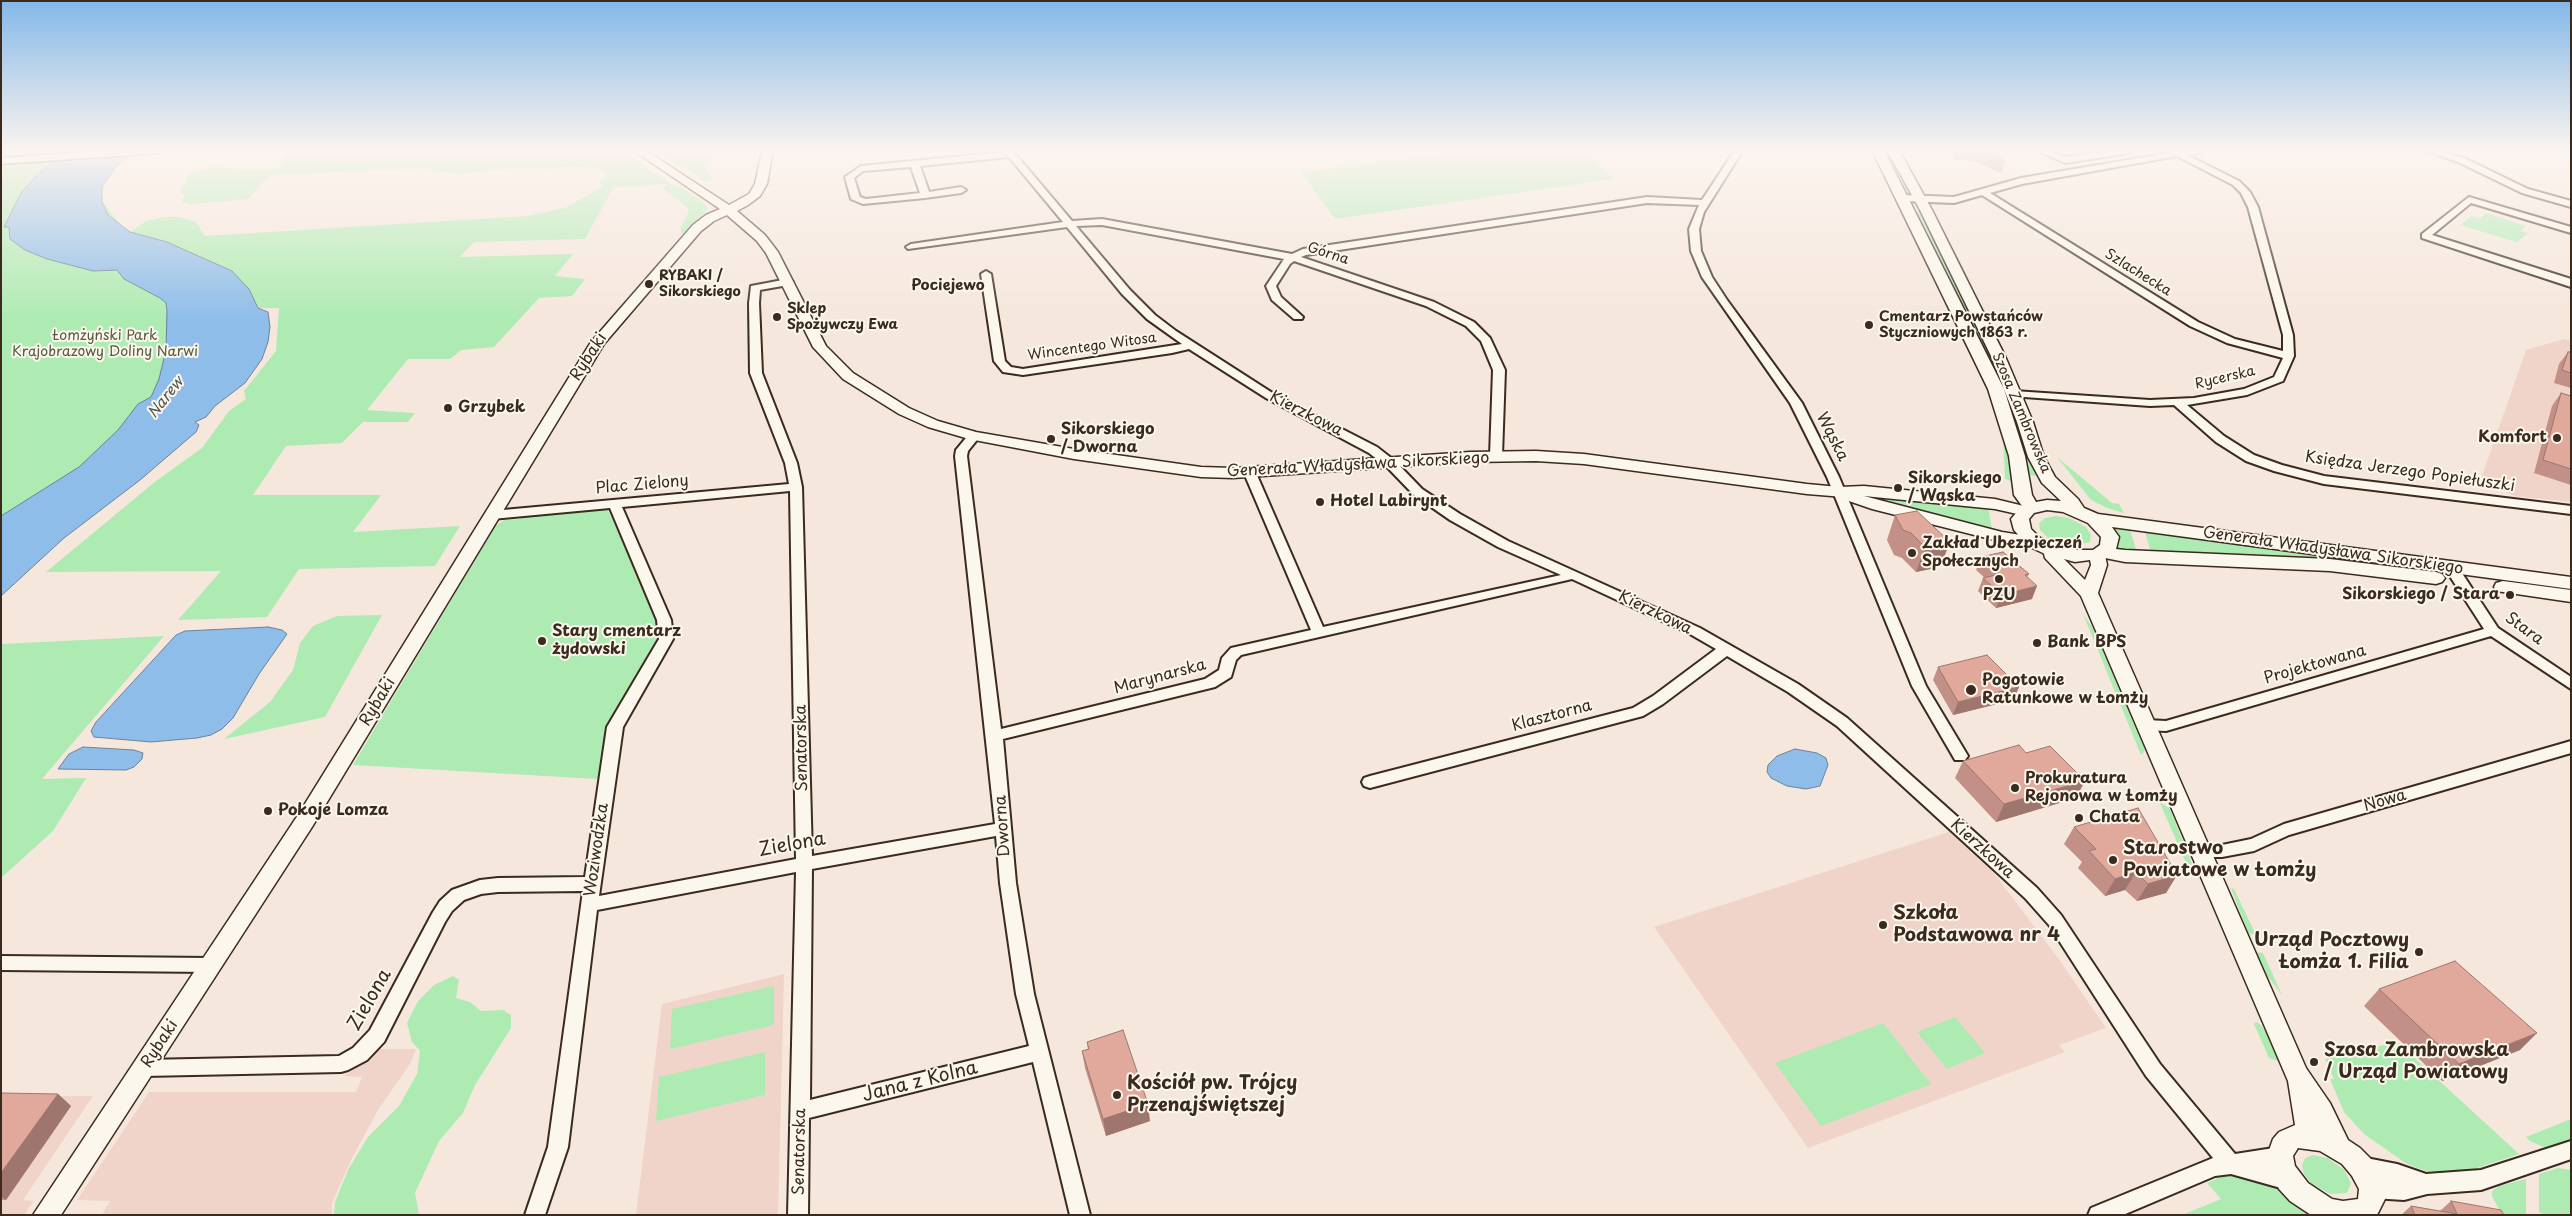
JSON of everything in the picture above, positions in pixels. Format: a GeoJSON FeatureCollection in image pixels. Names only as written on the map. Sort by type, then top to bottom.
{"type":"FeatureCollection","features":[{"type":"Feature","properties":{"kind":"main road","name":"Szosa Zambrowska"},"geometry":{"type":"LineString","coordinates":[[1907,207],[1996,389],[2007,420],[2027,504]]}},
{"type":"Feature","properties":{"kind":"main road","name":"Szosa Zambrowska"},"geometry":{"type":"LineString","coordinates":[[1924,207],[2014,394],[2036,457],[2048,479],[2074,507]]}},
{"type":"Feature","properties":{"kind":"main road"},"geometry":{"type":"LineString","coordinates":[[2020,477],[2036,480],[2048,479]]}},
{"type":"Feature","properties":{"kind":"main road"},"geometry":{"type":"LineString","coordinates":[[2026,541],[2020,525],[2027,504],[2074,507],[2101,519],[2110,537],[2108,548],[2100,557]]}},
{"type":"Feature","properties":{"kind":"main road","name":"Generała Władysława Sikorskiego"},"geometry":{"type":"LineString","coordinates":[[2101,519],[2456,574],[2571,596]]}},
{"type":"Feature","properties":{"kind":"main road","name":"Generała Władysława Sikorskiego"},"geometry":{"type":"LineString","coordinates":[[2026,541],[2052,554],[2075,556],[2125,556],[2330,565],[2571,583]]}},
{"type":"Feature","properties":{"kind":"street","name":"Generała Władysława Sikorskiego"},"geometry":{"type":"LineString","coordinates":[[724,207],[761,238],[772,252],[820,347],[830,360],[848,376],[904,411],[933,424],[974,436],[1074,454],[1194,471],[1250,473],[1496,456],[1584,459],[1839,492],[1864,491],[2002,505],[2027,504]]}},
{"type":"Feature","properties":{"kind":"street","name":"Rybaki"},"geometry":{"type":"LineString","coordinates":[[46,1215],[305,821],[581,368],[610,325],[697,228],[710,218],[736,207]]}},
{"type":"Feature","properties":{"kind":"street","name":"Kierzkowa"},"geometry":{"type":"LineString","coordinates":[[1055,207],[1142,308],[1190,345],[1255,388],[1350,436],[1392,464],[1418,492],[1455,517],[1504,544],[1639,604],[1726,649],[1793,688],[1842,722],[2031,894],[2054,920],[2153,1070],[2231,1164]]}},
{"type":"Feature","properties":{"kind":"street"},"geometry":{"type":"LineString","coordinates":[[1298,317],[1276,298],[1271,286],[1274,277],[1291,257],[1309,250],[1602,207]]}},
{"type":"Feature","properties":{"kind":"street","name":"Wąska"},"geometry":{"type":"LineString","coordinates":[[1703,207],[1694,229],[1696,251],[1703,270],[1722,301],[1796,404],[1839,492],[1913,671],[1960,756]]}},
{"type":"Feature","properties":{"kind":"street","name":"Szlachecka"},"geometry":{"type":"LineString","coordinates":[[2007,207],[2194,324],[2231,341],[2289,356]]}},
{"type":"Feature","properties":{"kind":"street","name":"Rycerska"},"geometry":{"type":"LineString","coordinates":[[2014,394],[2150,403],[2177,402],[2194,401],[2255,389],[2279,379],[2289,356],[2288,335],[2253,207]]}},
{"type":"Feature","properties":{"kind":"street"},"geometry":{"type":"LineString","coordinates":[[2461,207],[2425,236],[2570,282]]}},
{"type":"Feature","properties":{"kind":"street"},"geometry":{"type":"LineString","coordinates":[[2492,207],[2571,230]]}},
{"type":"Feature","properties":{"kind":"street","name":"Górna"},"geometry":{"type":"LineString","coordinates":[[911,247],[1070,224],[1102,222],[1291,257],[1430,304],[1456,316],[1475,328],[1490,345],[1499,370],[1496,456]]}},
{"type":"Feature","properties":{"kind":"street","name":"Wincentego Witosa"},"geometry":{"type":"LineString","coordinates":[[986,274],[1000,361],[1004,368],[1012,372],[1172,350],[1190,345]]}},
{"type":"Feature","properties":{"kind":"street","name":"Senatorska"},"geometry":{"type":"LineString","coordinates":[[788,282],[756,288],[756,373],[791,463],[796,487],[804,865],[798,1215]]}},
{"type":"Feature","properties":{"kind":"street","name":"Księdza Jerzego Popiełuszki"},"geometry":{"type":"LineString","coordinates":[[2177,402],[2220,439],[2250,458],[2278,468],[2324,480],[2571,510]]}},
{"type":"Feature","properties":{"kind":"street","name":"Dworna"},"geometry":{"type":"LineString","coordinates":[[974,436],[962,450],[961,456],[1001,790],[1003,829],[1022,977],[1080,1215]]}},
{"type":"Feature","properties":{"kind":"street"},"geometry":{"type":"LineString","coordinates":[[1250,473],[1319,633]]}},
{"type":"Feature","properties":{"kind":"street","name":"Plac Zielony"},"geometry":{"type":"LineString","coordinates":[[492,515],[796,487]]}},
{"type":"Feature","properties":{"kind":"street","name":"Generała Władysława Sikorskiego"},"geometry":{"type":"LineString","coordinates":[[1839,492],[1878,506],[2026,541]]}},
{"type":"Feature","properties":{"kind":"street","name":"Woziwodzka"},"geometry":{"type":"LineString","coordinates":[[535,1215],[552,1173],[558,1147],[588,905],[615,727],[666,639],[664,620],[616,510],[616,504]]}},
{"type":"Feature","properties":{"kind":"street"},"geometry":{"type":"LineString","coordinates":[[2052,554],[2089,593],[2297,1074],[2321,1111],[2338,1147],[2367,1177],[2404,1190],[2426,1184],[2481,1180],[2571,1150]]}},
{"type":"Feature","properties":{"kind":"street"},"geometry":{"type":"LineString","coordinates":[[2089,593],[2100,557]]}},
{"type":"Feature","properties":{"kind":"street","name":"Marynarska"},"geometry":{"type":"LineString","coordinates":[[994,736],[1210,683],[1226,673],[1229,658],[1236,651],[1565,578],[1570,574]]}},
{"type":"Feature","properties":{"kind":"street","name":"Stara"},"geometry":{"type":"LineString","coordinates":[[2456,574],[2494,631],[2571,684]]}},
{"type":"Feature","properties":{"kind":"street","name":"Projektowana"},"geometry":{"type":"LineString","coordinates":[[2146,725],[2166,726],[2494,631]]}},
{"type":"Feature","properties":{"kind":"street","name":"Klasztorna"},"geometry":{"type":"LineString","coordinates":[[1370,782],[1638,712],[1658,700],[1726,649]]}},
{"type":"Feature","properties":{"kind":"street","name":"Nowa"},"geometry":{"type":"LineString","coordinates":[[2200,851],[2222,851],[2254,845],[2284,830],[2571,747]]}},
{"type":"Feature","properties":{"kind":"street","name":"Zielona"},"geometry":{"type":"LineString","coordinates":[[588,905],[1003,829]]}},
{"type":"Feature","properties":{"kind":"street","name":"Zielona"},"geometry":{"type":"LineString","coordinates":[[144,1068],[326,1066],[340,1064],[360,1054],[377,1036],[442,912],[458,895],[480,887],[498,885],[592,884]]}},
{"type":"Feature","properties":{"kind":"street"},"geometry":{"type":"LineString","coordinates":[[1,963],[211,965]]}},
{"type":"Feature","properties":{"kind":"street","name":"Jana z Kolna"},"geometry":{"type":"LineString","coordinates":[[801,1111],[1039,1052]]}},
{"type":"Feature","properties":{"kind":"street"},"geometry":{"type":"LineString","coordinates":[[2297,1074],[2310,1136]]}},
{"type":"Feature","properties":{"kind":"street"},"geometry":{"type":"LineString","coordinates":[[2338,1147],[2310,1136],[2298,1136],[2288,1140],[2282,1146],[2280,1156],[2282,1167],[2288,1180],[2312,1202],[2328,1212],[2357,1214],[2367,1208],[2372,1199],[2367,1177]]}},
{"type":"Feature","properties":{"kind":"street"},"geometry":{"type":"LineString","coordinates":[[2098,1215],[2206,1169],[2280,1156]]}},
{"type":"Feature","properties":{"kind":"street"},"geometry":{"type":"LineString","coordinates":[[2231,1164],[2288,1180]]}},
{"type":"Feature","properties":{"kind":"shaded area"},"geometry":{"type":"Polygon","coordinates":[[[2564,339],[2571,341],[2571,502],[2514,496],[2481,479],[2526,350],[2564,339]]]}},
{"type":"Feature","properties":{"kind":"shaded area"},"geometry":{"type":"Polygon","coordinates":[[[1949,832],[1994,873],[2058,958],[2106,1028],[2059,1045],[2065,1052],[1808,1148],[1654,927],[1949,832]]]}},
{"type":"Feature","properties":{"kind":"shaded area"},"geometry":{"type":"Polygon","coordinates":[[[784,974],[778,1215],[636,1215],[662,1004],[784,974]]]}},
{"type":"Feature","properties":{"kind":"shaded area"},"geometry":{"type":"Polygon","coordinates":[[[376,1049],[416,1049],[410,1064],[378,1110],[351,1160],[332,1203],[332,1215],[102,1215],[110,1201],[77,1200],[149,1092],[356,1092],[362,1077],[343,1076],[365,1062],[376,1049]]]}},
{"type":"Feature","properties":{"kind":"shaded area"},"geometry":{"type":"Polygon","coordinates":[[[1,1096],[93,1096],[23,1200],[34,1201],[24,1215],[1,1215],[1,1096]]]}},
{"type":"Feature","properties":{"kind":"green space","name":"Łomżyński Park Krajobrazowy Doliny Narwi"},"geometry":{"type":"Polygon","coordinates":[[[1,207],[107,207],[129,237],[227,342],[1,585],[1,207]]]}},
{"type":"Feature","properties":{"kind":"green space"},"geometry":{"type":"Polygon","coordinates":[[[603,207],[585,239],[474,242],[460,257],[573,254],[555,276],[585,279],[572,296],[539,298],[494,347],[461,350],[450,359],[408,359],[367,410],[415,413],[408,422],[363,422],[342,443],[286,446],[253,495],[381,495],[353,532],[460,526],[435,566],[299,569],[267,617],[178,620],[221,571],[46,572],[156,481],[202,448],[229,411],[246,399],[244,391],[276,351],[279,308],[259,308],[249,289],[232,271],[167,242],[130,232],[146,221],[164,217],[180,217],[196,222],[205,236],[526,216],[565,208],[603,207]]]}},
{"type":"Feature","properties":{"kind":"green space"},"geometry":{"type":"Polygon","coordinates":[[[686,207],[707,207],[707,210],[681,234],[681,227],[688,213],[686,207]]]}},
{"type":"Feature","properties":{"kind":"green space"},"geometry":{"type":"Polygon","coordinates":[[[1326,207],[1420,207],[1335,219],[1326,207]]]}},
{"type":"Feature","properties":{"kind":"green space"},"geometry":{"type":"Polygon","coordinates":[[[1914,211],[1919,211],[1995,363],[2022,432],[2030,461],[2039,474],[2036,476],[2028,475],[2010,406],[1914,211]]]}},
{"type":"Feature","properties":{"kind":"green space"},"geometry":{"type":"Polygon","coordinates":[[[2486,213],[2526,226],[2520,231],[2528,233],[2517,242],[2460,225],[2471,216],[2480,219],[2486,213]]]}},
{"type":"Feature","properties":{"kind":"green space"},"geometry":{"type":"Polygon","coordinates":[[[2003,436],[2005,436],[2014,482],[2005,479],[2003,436]]]}},
{"type":"Feature","properties":{"kind":"green space"},"geometry":{"type":"Polygon","coordinates":[[[2057,457],[2112,503],[2119,504],[2124,513],[2107,508],[2091,500],[2057,457]]]}},
{"type":"Feature","properties":{"kind":"green space"},"geometry":{"type":"Polygon","coordinates":[[[1855,495],[1988,507],[1992,529],[1855,495]]]}},
{"type":"Feature","properties":{"kind":"green space","name":"Stary cmentarz żydowski"},"geometry":{"type":"Polygon","coordinates":[[[605,509],[609,512],[659,626],[655,646],[606,727],[598,779],[353,765],[496,525],[505,520],[520,519],[522,516],[605,509]]]}},
{"type":"Feature","properties":{"kind":"green space"},"geometry":{"type":"Polygon","coordinates":[[[2056,516],[2069,518],[2086,527],[2091,535],[2090,542],[2075,546],[2061,544],[2048,538],[2040,530],[2039,523],[2045,518],[2056,516]]]}},
{"type":"Feature","properties":{"kind":"green space"},"geometry":{"type":"Polygon","coordinates":[[[2103,523],[2129,527],[2137,552],[2112,551],[2103,523]]]}},
{"type":"Feature","properties":{"kind":"green space"},"geometry":{"type":"Polygon","coordinates":[[[2144,529],[2438,570],[2440,574],[2151,552],[2144,529]]]}},
{"type":"Feature","properties":{"kind":"green space"},"geometry":{"type":"Polygon","coordinates":[[[2083,614],[2093,628],[2145,750],[2141,755],[2083,614]]]}},
{"type":"Feature","properties":{"kind":"green space"},"geometry":{"type":"Polygon","coordinates":[[[382,615],[325,717],[224,739],[270,702],[293,670],[300,643],[313,626],[337,616],[382,615]]]}},
{"type":"Feature","properties":{"kind":"green space"},"geometry":{"type":"Polygon","coordinates":[[[164,636],[42,779],[86,778],[53,831],[1,878],[1,644],[164,636]]]}},
{"type":"Feature","properties":{"kind":"green space"},"geometry":{"type":"Polygon","coordinates":[[[2159,801],[2170,809],[2197,876],[2190,872],[2159,801]]]}},
{"type":"Feature","properties":{"kind":"green space"},"geometry":{"type":"Polygon","coordinates":[[[2231,888],[2234,889],[2256,935],[2248,933],[2231,888]]]}},
{"type":"Feature","properties":{"kind":"green space"},"geometry":{"type":"Polygon","coordinates":[[[2255,952],[2263,953],[2282,995],[2263,970],[2255,952]]]}},
{"type":"Feature","properties":{"kind":"green space"},"geometry":{"type":"Polygon","coordinates":[[[453,976],[459,980],[456,998],[470,1002],[481,1011],[503,1010],[511,1015],[511,1028],[475,1085],[463,1113],[439,1141],[415,1193],[419,1215],[334,1215],[335,1202],[349,1168],[368,1137],[399,1106],[417,1074],[420,1051],[412,1042],[407,1023],[418,1001],[434,985],[453,976]]]}},
{"type":"Feature","properties":{"kind":"green space"},"geometry":{"type":"Polygon","coordinates":[[[774,986],[774,1025],[670,1049],[672,1009],[774,986]]]}},
{"type":"Feature","properties":{"kind":"green space"},"geometry":{"type":"Polygon","coordinates":[[[1955,1017],[1985,1053],[1947,1069],[1917,1032],[1955,1017]]]}},
{"type":"Feature","properties":{"kind":"green space"},"geometry":{"type":"Polygon","coordinates":[[[2256,1022],[2261,1025],[2270,1038],[2278,1061],[2269,1058],[2254,1024],[2256,1022]]]}},
{"type":"Feature","properties":{"kind":"green space"},"geometry":{"type":"Polygon","coordinates":[[[1883,1023],[1931,1084],[1821,1126],[1775,1063],[1883,1023]]]}},
{"type":"Feature","properties":{"kind":"green space"},"geometry":{"type":"Polygon","coordinates":[[[2397,1042],[2519,1154],[2468,1171],[2434,1174],[2407,1164],[2364,1134],[2344,1112],[2330,1079],[2334,1079],[2325,1059],[2397,1042]]]}},
{"type":"Feature","properties":{"kind":"green space"},"geometry":{"type":"Polygon","coordinates":[[[765,1052],[765,1095],[656,1121],[659,1077],[765,1052]]]}},
{"type":"Feature","properties":{"kind":"green space"},"geometry":{"type":"Polygon","coordinates":[[[2571,1119],[2571,1139],[2546,1148],[2530,1141],[2526,1137],[2571,1119]]]}},
{"type":"Feature","properties":{"kind":"green space"},"geometry":{"type":"Polygon","coordinates":[[[2313,1155],[2328,1158],[2344,1170],[2351,1183],[2347,1193],[2330,1194],[2311,1183],[2304,1174],[2302,1165],[2305,1158],[2313,1155]]]}},
{"type":"Feature","properties":{"kind":"green space"},"geometry":{"type":"Polygon","coordinates":[[[2558,1168],[2571,1170],[2571,1215],[2545,1215],[2539,1212],[2539,1174],[2558,1168]]]}},
{"type":"Feature","properties":{"kind":"green space"},"geometry":{"type":"Polygon","coordinates":[[[2223,1176],[2240,1176],[2272,1185],[2315,1215],[2182,1215],[2221,1199],[2207,1183],[2223,1176]]]}},
{"type":"Feature","properties":{"kind":"green space"},"geometry":{"type":"Polygon","coordinates":[[[2526,1179],[2526,1215],[2502,1215],[2492,1196],[2492,1191],[2499,1186],[2526,1179]]]}},
{"type":"Feature","properties":{"kind":"water","name":"Narew"},"geometry":{"type":"Polygon","coordinates":[[[14,207],[104,207],[108,215],[130,232],[167,242],[232,271],[249,289],[258,308],[268,312],[270,327],[268,342],[262,359],[245,383],[215,406],[206,417],[195,422],[199,425],[196,432],[140,480],[64,538],[1,596],[1,516],[79,467],[118,430],[138,404],[151,397],[159,379],[166,350],[167,311],[166,303],[160,298],[124,279],[117,270],[93,271],[47,259],[25,250],[10,239],[9,227],[4,227],[14,207]]]}},
{"type":"Feature","properties":{"kind":"water"},"geometry":{"type":"Polygon","coordinates":[[[268,627],[282,630],[287,634],[259,674],[233,718],[222,729],[211,735],[197,738],[151,742],[94,737],[91,731],[96,722],[176,635],[185,631],[268,627]]]}},
{"type":"Feature","properties":{"kind":"water"},"geometry":{"type":"Polygon","coordinates":[[[83,747],[134,750],[143,753],[142,759],[134,767],[126,770],[58,769],[69,754],[83,747]]]}},
{"type":"Feature","properties":{"kind":"water"},"geometry":{"type":"Polygon","coordinates":[[[1795,749],[1817,753],[1826,758],[1828,765],[1820,786],[1806,789],[1787,786],[1771,778],[1767,772],[1768,765],[1777,756],[1795,749]]]}},
{"type":"Feature","properties":{"kind":"building"},"geometry":{"type":"Polygon","coordinates":[[[2568,352],[2571,352],[2571,373],[2562,370],[2568,352]]]}},
{"type":"Feature","properties":{"kind":"building"},"geometry":{"type":"Polygon","coordinates":[[[2561,393],[2571,396],[2571,469],[2543,460],[2561,393]]]}},
{"type":"Feature","properties":{"kind":"building"},"geometry":{"type":"Polygon","coordinates":[[[1917,511],[1950,542],[1925,547],[1911,533],[1903,530],[1895,515],[1917,511]]]}},
{"type":"Feature","properties":{"kind":"building"},"geometry":{"type":"Polygon","coordinates":[[[2003,552],[2029,574],[2025,575],[2037,586],[2002,595],[1983,578],[2000,574],[1981,557],[2003,552]]]}},
{"type":"Feature","properties":{"kind":"building"},"geometry":{"type":"Polygon","coordinates":[[[1987,655],[2019,687],[1958,702],[1938,667],[1987,655]]]}},
{"type":"Feature","properties":{"kind":"building"},"geometry":{"type":"Polygon","coordinates":[[[2019,745],[2026,753],[2050,746],[2085,781],[2004,804],[1963,761],[2019,745]]]}},
{"type":"Feature","properties":{"kind":"building"},"geometry":{"type":"Polygon","coordinates":[[[2138,808],[2177,875],[2148,884],[2136,872],[2115,879],[2089,851],[2096,849],[2074,827],[2138,808]]]}},
{"type":"Feature","properties":{"kind":"building"},"geometry":{"type":"Polygon","coordinates":[[[2455,961],[2537,1033],[2459,1064],[2379,989],[2455,961]]]}},
{"type":"Feature","properties":{"kind":"building","name":"Kościół pw. Trójcy Przenajświętszej"},"geometry":{"type":"Polygon","coordinates":[[[1123,1030],[1148,1104],[1103,1119],[1082,1051],[1089,1049],[1087,1042],[1123,1030]]]}},
{"type":"Feature","properties":{"kind":"building"},"geometry":{"type":"Polygon","coordinates":[[[2,1093],[58,1094],[1,1173],[1,1095],[2,1093]]]}},
{"type":"Feature","properties":{"kind":"building"},"geometry":{"type":"Polygon","coordinates":[[[2451,1201],[2501,1210],[2504,1215],[2415,1215],[2411,1206],[2457,1214],[2451,1201]]]}},
{"type":"Feature","properties":{"kind":"place","name":"RYBAKI / Sikorskiego"},"geometry":{"type":"Point","coordinates":[649,284]}},
{"type":"Feature","properties":{"kind":"place","name":"Sklep Spożywczy Ewa"},"geometry":{"type":"Point","coordinates":[777,317]}},
{"type":"Feature","properties":{"kind":"place","name":"Cmentarz Powstańców Styczniowych 1863 r."},"geometry":{"type":"Point","coordinates":[1869,325]}},
{"type":"Feature","properties":{"kind":"place","name":"Grzybek"},"geometry":{"type":"Point","coordinates":[448,408]}},
{"type":"Feature","properties":{"kind":"place","name":"Komfort"},"geometry":{"type":"Point","coordinates":[2557,438]}},
{"type":"Feature","properties":{"kind":"place","name":"Sikorskiego / Dworna"},"geometry":{"type":"Point","coordinates":[1051,439]}},
{"type":"Feature","properties":{"kind":"place","name":"Sikorskiego / Wąska"},"geometry":{"type":"Point","coordinates":[1898,488]}},
{"type":"Feature","properties":{"kind":"place","name":"Hotel Labirynt"},"geometry":{"type":"Point","coordinates":[1320,502]}},
{"type":"Feature","properties":{"kind":"place","name":"Zakład Ubezpieczeń Społecznych"},"geometry":{"type":"Point","coordinates":[1912,553]}},
{"type":"Feature","properties":{"kind":"place","name":"PZU"},"geometry":{"type":"Point","coordinates":[1999,579]}},
{"type":"Feature","properties":{"kind":"place","name":"Sikorskiego / Stara"},"geometry":{"type":"Point","coordinates":[2510,595]}},
{"type":"Feature","properties":{"kind":"place","name":"Stary cmentarz żydowski"},"geometry":{"type":"Point","coordinates":[542,641]}},
{"type":"Feature","properties":{"kind":"place","name":"Bank BPS"},"geometry":{"type":"Point","coordinates":[2037,643]}},
{"type":"Feature","properties":{"kind":"place","name":"Pogotowie Ratunkowe w Łomży"},"geometry":{"type":"Point","coordinates":[1971,690]}},
{"type":"Feature","properties":{"kind":"place","name":"Prokuratura Rejonowa w Łomży"},"geometry":{"type":"Point","coordinates":[2015,788]}},
{"type":"Feature","properties":{"kind":"place","name":"Pokoje Lomza"},"geometry":{"type":"Point","coordinates":[268,811]}},
{"type":"Feature","properties":{"kind":"place","name":"Chata"},"geometry":{"type":"Point","coordinates":[2079,818]}},
{"type":"Feature","properties":{"kind":"place","name":"Starostwo Powiatowe w Łomży"},"geometry":{"type":"Point","coordinates":[2113,860]}},
{"type":"Feature","properties":{"kind":"place","name":"Szkoła Podstawowa nr 4"},"geometry":{"type":"Point","coordinates":[1883,925]}},
{"type":"Feature","properties":{"kind":"place","name":"Urząd Pocztowy Łomża 1. Filia"},"geometry":{"type":"Point","coordinates":[2419,952]}},
{"type":"Feature","properties":{"kind":"place","name":"Szosa Zambrowska / Urząd Powiatowy"},"geometry":{"type":"Point","coordinates":[2314,1062]}},
{"type":"Feature","properties":{"kind":"place","name":"Kościół pw. Trójcy Przenajświętszej"},"geometry":{"type":"Point","coordinates":[1117,1095]}},
{"type":"Feature","properties":{"kind":"district","name":"Pociejewo"},"geometry":{"type":"Point","coordinates":[948,286]}}]}
